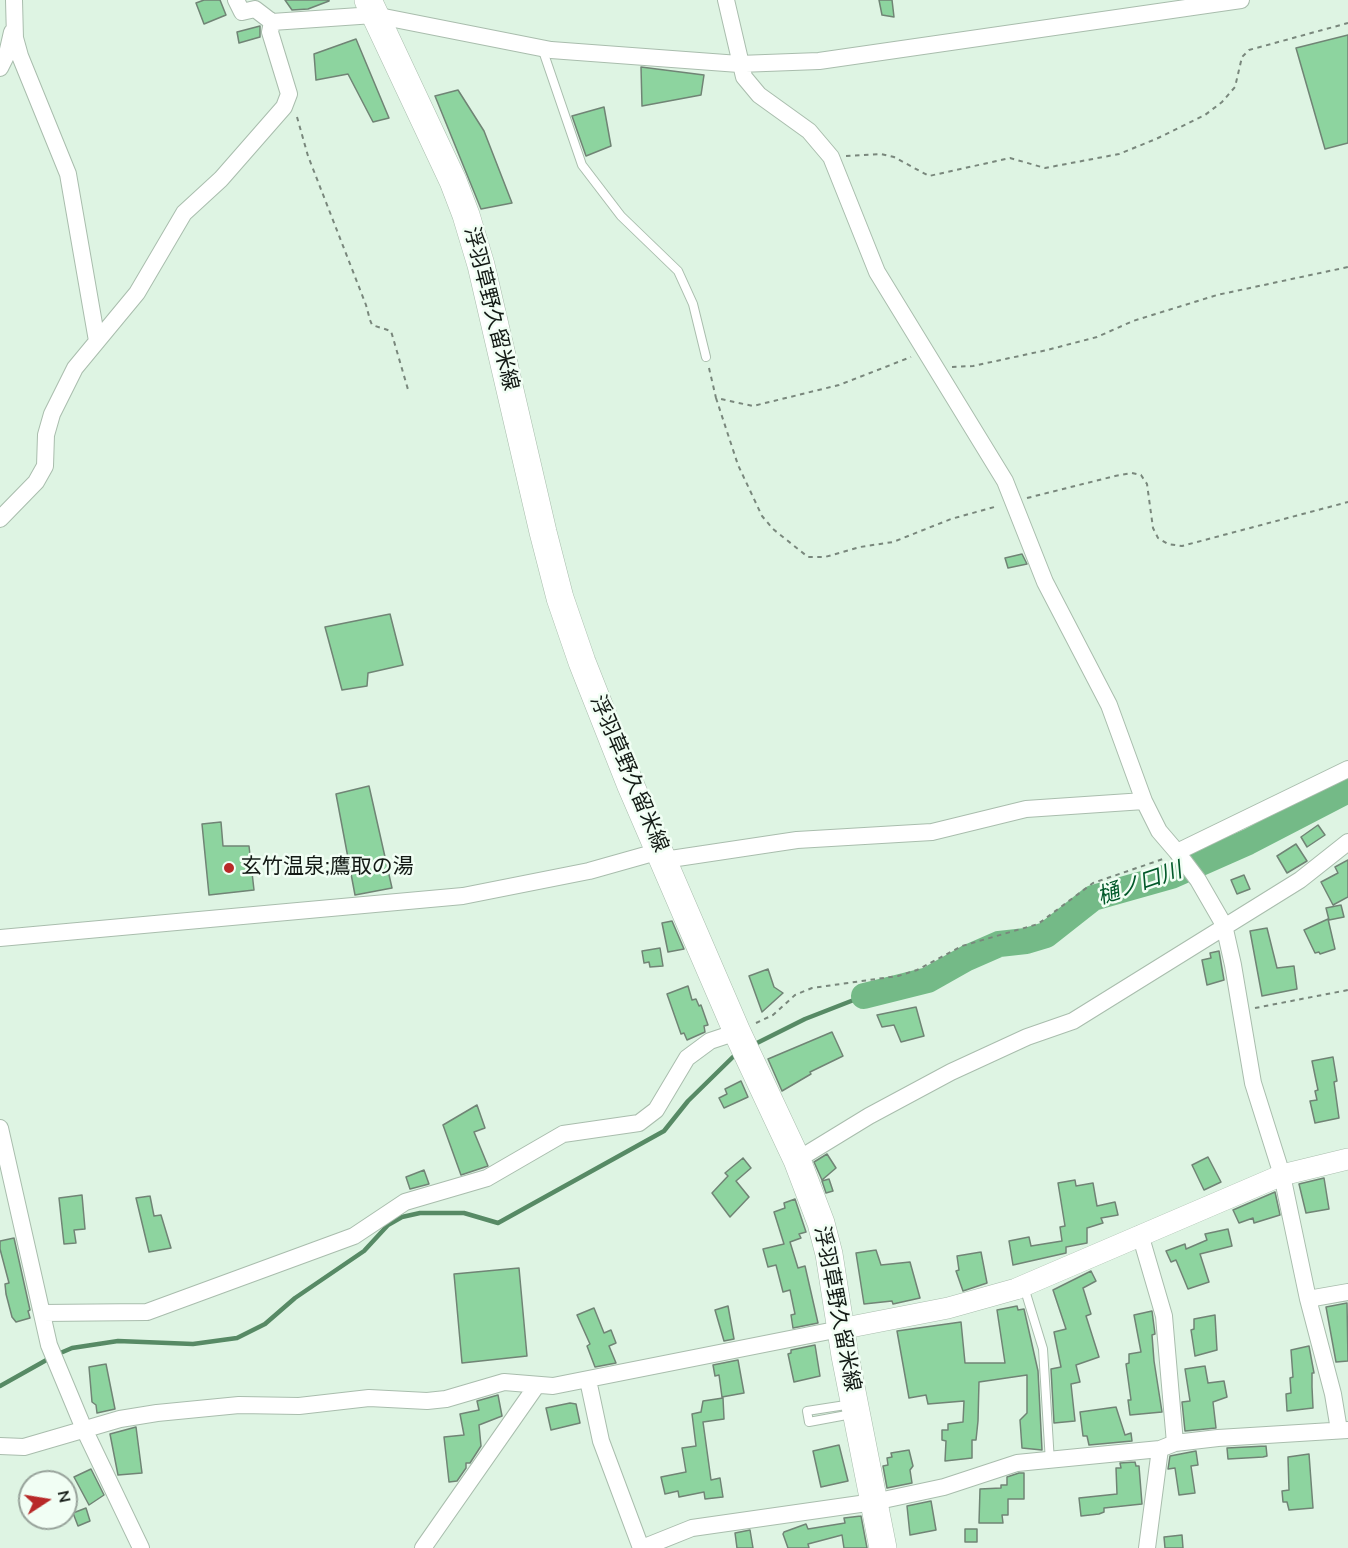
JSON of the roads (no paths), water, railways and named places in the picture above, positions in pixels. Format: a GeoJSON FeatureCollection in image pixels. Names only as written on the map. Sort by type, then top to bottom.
{"type":"FeatureCollection","features":[{"type":"Feature","properties":{"kind":"main road","name":"浮羽草野久留米線"},"geometry":{"type":"LineString","coordinates":[[371,8],[453,181],[466,215],[481,265],[560,598],[604,721],[738,1035],[797,1160],[817,1212],[829,1254],[840,1329],[883,1548]]}},
{"type":"Feature","properties":{"kind":"street"},"geometry":{"type":"LineString","coordinates":[[14,0],[14,23],[20,56],[69,174],[97,341]]}},
{"type":"Feature","properties":{"kind":"street"},"geometry":{"type":"LineString","coordinates":[[236,0],[242,12],[255,9],[272,22],[371,8],[542,48],[739,64],[819,61],[1241,0]]}},
{"type":"Feature","properties":{"kind":"street"},"geometry":{"type":"LineString","coordinates":[[588,1380],[601,1441],[642,1548],[692,1528],[874,1502],[944,1487],[1017,1463],[1050,1462],[1167,1446],[1343,1430],[1308,1299],[1281,1175],[1253,1083],[1224,925],[1198,880],[1159,831],[1144,801],[1109,705],[1045,582],[1014,502],[993,459],[877,272],[831,157],[809,131],[759,95],[744,77],[739,64],[726,0]]}},
{"type":"Feature","properties":{"kind":"street"},"geometry":{"type":"LineString","coordinates":[[0,519],[41,474],[45,466],[46,435],[52,414],[75,368],[137,292],[184,213],[221,179],[284,107],[289,94],[270,32],[272,22]]}},
{"type":"Feature","properties":{"kind":"street"},"geometry":{"type":"LineString","coordinates":[[0,68],[7,54],[14,23]]}},
{"type":"Feature","properties":{"kind":"street"},"geometry":{"type":"LineString","coordinates":[[1179,856],[1348,769]]}},
{"type":"Feature","properties":{"kind":"street"},"geometry":{"type":"LineString","coordinates":[[0,938],[463,896],[662,855],[797,840],[932,832],[1026,809],[1144,801]]}},
{"type":"Feature","properties":{"kind":"street"},"geometry":{"type":"LineString","coordinates":[[797,1160],[869,1116],[951,1072],[1027,1037],[1073,1021],[1224,925],[1300,880],[1348,842]]}},
{"type":"Feature","properties":{"kind":"street"},"geometry":{"type":"LineString","coordinates":[[42,1313],[147,1312],[354,1236],[405,1202],[487,1178],[563,1134],[639,1123],[656,1110],[687,1059],[710,1041],[738,1035]]}},
{"type":"Feature","properties":{"kind":"street"},"geometry":{"type":"LineString","coordinates":[[0,1128],[42,1313],[59,1373],[141,1548]]}},
{"type":"Feature","properties":{"kind":"street"},"geometry":{"type":"LineString","coordinates":[[0,1446],[24,1447],[84,1429],[148,1414],[207,1408],[282,1407],[369,1398],[427,1401],[504,1382],[537,1385],[588,1380],[971,1303],[1023,1286],[1281,1175],[1348,1159]]}},
{"type":"Feature","properties":{"kind":"street"},"geometry":{"type":"LineString","coordinates":[[1140,1234],[1164,1316],[1167,1446],[1147,1548]]}},
{"type":"Feature","properties":{"kind":"street"},"geometry":{"type":"LineString","coordinates":[[1308,1299],[1348,1292]]}},
{"type":"Feature","properties":{"kind":"street"},"geometry":{"type":"LineString","coordinates":[[423,1548],[537,1385]]}},
{"type":"Feature","properties":{"kind":"lane"},"geometry":{"type":"LineString","coordinates":[[542,48],[582,165],[621,216],[678,271],[693,304],[706,357]]}},
{"type":"Feature","properties":{"kind":"lane"},"geometry":{"type":"LineString","coordinates":[[1023,1286],[1043,1349],[1050,1462]]}},
{"type":"Feature","properties":{"kind":"lane"},"geometry":{"type":"LineString","coordinates":[[855,1409],[809,1422],[807,1411],[855,1409]]}},
{"type":"Feature","properties":{"kind":"waterway","name":"樋ノ口川"},"geometry":{"type":"LineString","coordinates":[[864,996],[928,980],[967,958],[999,944],[1026,941],[1046,935],[1093,898],[1171,876],[1248,842],[1348,790]]}},
{"type":"Feature","properties":{"kind":"waterway"},"geometry":{"type":"LineString","coordinates":[[753,1045],[805,1019],[864,996]]}},
{"type":"Feature","properties":{"kind":"waterway"},"geometry":{"type":"LineString","coordinates":[[58,1354],[72,1348],[118,1341],[193,1344],[237,1338],[265,1324],[295,1298],[364,1251],[388,1225],[402,1217],[420,1213],[464,1213],[498,1223],[664,1131],[688,1101],[737,1053]]}},
{"type":"Feature","properties":{"kind":"waterway"},"geometry":{"type":"LineString","coordinates":[[0,1386],[50,1358]]}},
{"type":"Feature","properties":{"kind":"place","name":"玄竹温泉;鷹取の湯"},"geometry":{"type":"Point","coordinates":[229,868]}}]}
